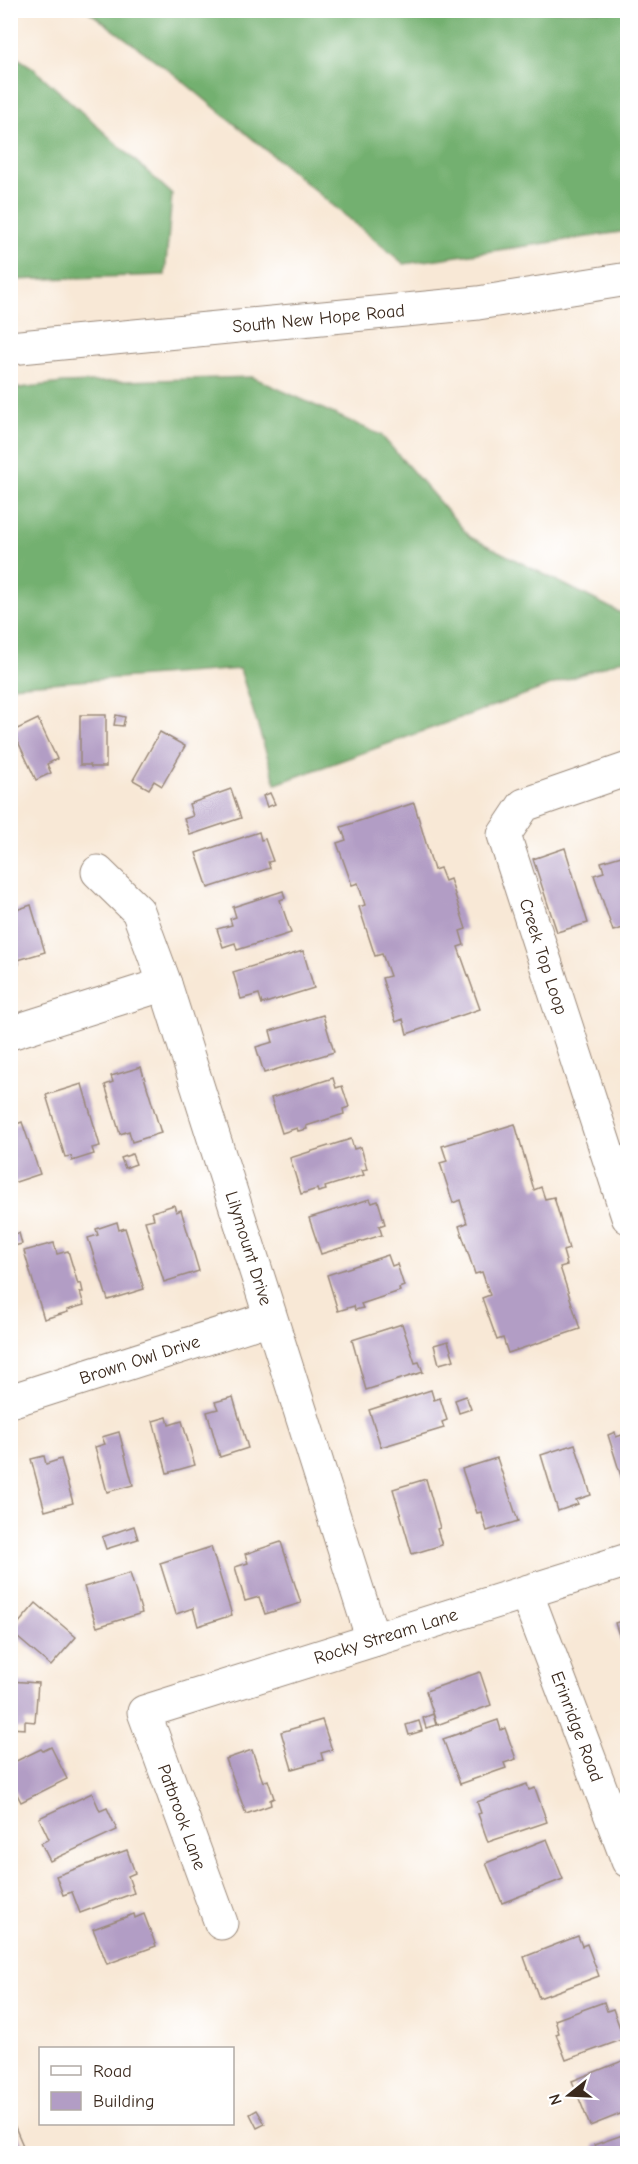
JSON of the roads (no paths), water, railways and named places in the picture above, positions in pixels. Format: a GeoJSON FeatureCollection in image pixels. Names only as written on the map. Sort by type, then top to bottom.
{"type":"FeatureCollection","features":[{"type":"Feature","properties":{"kind":"street","name":"South New Hope Road"},"geometry":{"type":"LineString","coordinates":[[10,348],[478,303],[627,279]]}},
{"type":"Feature","properties":{"kind":"street","name":"Creek Top Loop"},"geometry":{"type":"LineString","coordinates":[[627,769],[524,805],[504,835],[627,1217]]}},
{"type":"Feature","properties":{"kind":"street","name":"Lilymount Drive"},"geometry":{"type":"LineString","coordinates":[[98,872],[138,911],[165,984],[373,1640]]}},
{"type":"Feature","properties":{"kind":"street"},"geometry":{"type":"LineString","coordinates":[[10,1033],[165,984]]}},
{"type":"Feature","properties":{"kind":"street","name":"Brown Owl Drive"},"geometry":{"type":"LineString","coordinates":[[10,1401],[270,1318]]}},
{"type":"Feature","properties":{"kind":"street","name":"Rocky Stream Lane"},"geometry":{"type":"LineString","coordinates":[[144,1712],[627,1560]]}},
{"type":"Feature","properties":{"kind":"street","name":"Erinridge Road"},"geometry":{"type":"LineString","coordinates":[[526,1592],[627,1861]]}},
{"type":"Feature","properties":{"kind":"street","name":"Patbrook Lane"},"geometry":{"type":"LineString","coordinates":[[144,1712],[220,1923]]}}]}
